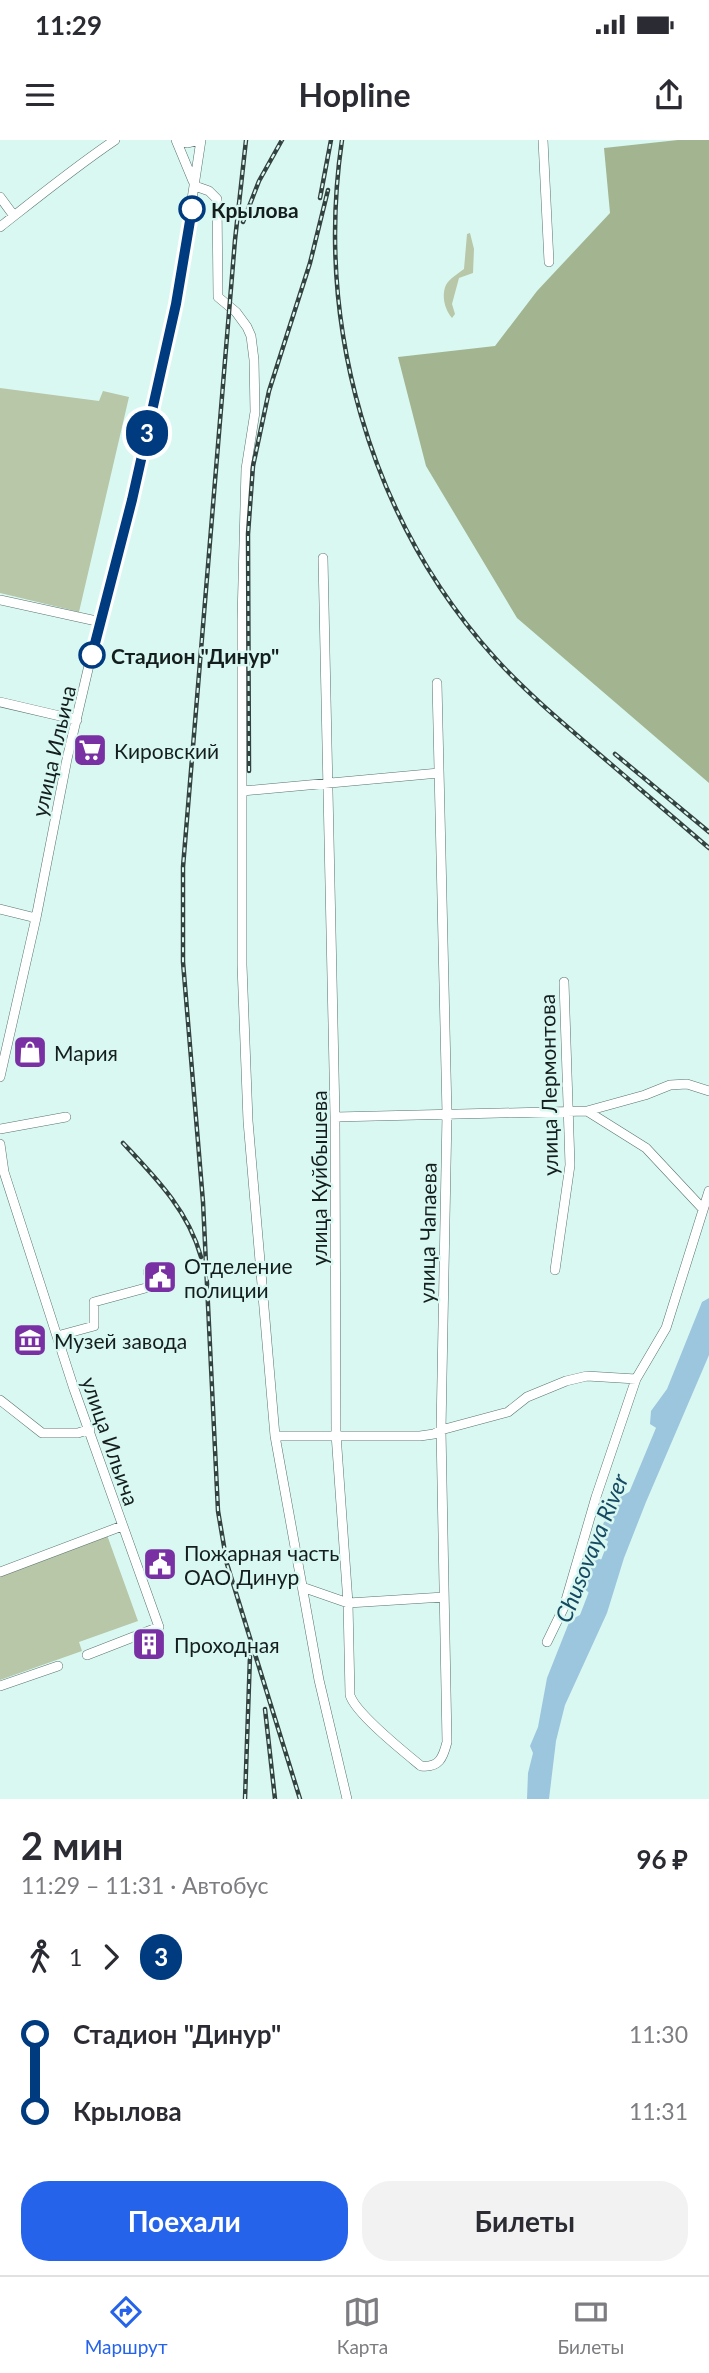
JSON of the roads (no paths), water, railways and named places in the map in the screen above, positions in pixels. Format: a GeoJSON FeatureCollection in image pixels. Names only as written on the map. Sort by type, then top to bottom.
{"type":"FeatureCollection","features":[{"type":"Feature","properties":{"kind":"street"},"geometry":{"type":"LineString","coordinates":[[0,227],[73,168],[115,140]]}},
{"type":"Feature","properties":{"kind":"street"},"geometry":{"type":"LineString","coordinates":[[177,141],[188,143],[201,140]]}},
{"type":"Feature","properties":{"kind":"street","name":"улица Ильича"},"geometry":{"type":"LineString","coordinates":[[0,1077],[77,720],[132,500],[176,304],[201,140]]}},
{"type":"Feature","properties":{"kind":"street"},"geometry":{"type":"LineString","coordinates":[[543,140],[549,262]]}},
{"type":"Feature","properties":{"kind":"street"},"geometry":{"type":"LineString","coordinates":[[177,141],[195,186],[209,191],[217,198],[218,297],[236,312],[247,327],[254,360],[255,412],[246,469],[245,496],[242,791],[242,965],[248,1121],[275,1436],[318,1680],[347,1799]]}},
{"type":"Feature","properties":{"kind":"street"},"geometry":{"type":"LineString","coordinates":[[0,197],[14,216]]}},
{"type":"Feature","properties":{"kind":"street","name":"улица Куйбышева"},"geometry":{"type":"LineString","coordinates":[[323,558],[335,1117],[336,1434],[348,1602],[350,1695],[352,1704],[421,1766]]}},
{"type":"Feature","properties":{"kind":"street"},"geometry":{"type":"LineString","coordinates":[[0,600],[101,622]]}},
{"type":"Feature","properties":{"kind":"street","name":"улица Чапаева"},"geometry":{"type":"LineString","coordinates":[[421,1766],[437,1765],[444,1755],[447,1742],[441,1430],[447,1114],[437,683]]}},
{"type":"Feature","properties":{"kind":"street"},"geometry":{"type":"LineString","coordinates":[[0,702],[77,720]]}},
{"type":"Feature","properties":{"kind":"street"},"geometry":{"type":"LineString","coordinates":[[242,791],[439,773]]}},
{"type":"Feature","properties":{"kind":"street"},"geometry":{"type":"LineString","coordinates":[[0,909],[36,918]]}},
{"type":"Feature","properties":{"kind":"street","name":"улица Лермонтова"},"geometry":{"type":"LineString","coordinates":[[555,1270],[570,1165],[564,982]]}},
{"type":"Feature","properties":{"kind":"street"},"geometry":{"type":"LineString","coordinates":[[335,1117],[567,1113],[587,1111],[670,1084],[687,1084],[709,1091]]}},
{"type":"Feature","properties":{"kind":"street"},"geometry":{"type":"LineString","coordinates":[[587,1111],[646,1148],[703,1209]]}},
{"type":"Feature","properties":{"kind":"street"},"geometry":{"type":"LineString","coordinates":[[0,1129],[66,1117]]}},
{"type":"Feature","properties":{"kind":"street","name":"улица Ильича"},"geometry":{"type":"LineString","coordinates":[[0,1144],[4,1172],[57,1336],[159,1627],[86,1655]]}},
{"type":"Feature","properties":{"kind":"street"},"geometry":{"type":"LineString","coordinates":[[547,1642],[564,1607],[596,1497],[636,1379],[666,1328],[709,1191]]}},
{"type":"Feature","properties":{"kind":"street"},"geometry":{"type":"LineString","coordinates":[[57,1336],[94,1326],[94,1302],[153,1286],[148,1272]]}},
{"type":"Feature","properties":{"kind":"street"},"geometry":{"type":"LineString","coordinates":[[275,1436],[434,1434],[508,1412],[527,1396],[566,1381],[587,1376],[636,1379]]}},
{"type":"Feature","properties":{"kind":"street"},"geometry":{"type":"LineString","coordinates":[[0,1400],[42,1433],[78,1433],[90,1429]]}},
{"type":"Feature","properties":{"kind":"street"},"geometry":{"type":"LineString","coordinates":[[0,1572],[122,1526]]}},
{"type":"Feature","properties":{"kind":"street"},"geometry":{"type":"LineString","coordinates":[[302,1587],[348,1602],[444,1597]]}},
{"type":"Feature","properties":{"kind":"street"},"geometry":{"type":"LineString","coordinates":[[0,1686],[58,1666]]}},
{"type":"Feature","properties":{"kind":"water"},"geometry":{"type":"Polygon","coordinates":[[[709,1298],[709,1355],[646,1502],[624,1558],[607,1613],[565,1705],[556,1741],[549,1799],[527,1799],[528,1773],[533,1753],[530,1746],[538,1727],[547,1678],[570,1620],[588,1611],[593,1596],[582,1587],[590,1556],[606,1561],[613,1544],[598,1536],[604,1522],[614,1516],[620,1497],[638,1487],[661,1431],[650,1424],[651,1411],[667,1389],[702,1302],[709,1298]]]}},
{"type":"Feature","properties":{"kind":"waterway","name":"Chusovaya River"},"geometry":{"type":"LineString","coordinates":[[635,1494],[667,1417]]}},
{"type":"Feature","properties":{"kind":"waterway","name":"Chusovaya River"},"geometry":{"type":"LineString","coordinates":[[583,1624],[619,1530]]}},
{"type":"Feature","properties":{"kind":"railway"},"geometry":{"type":"LineString","coordinates":[[246,140],[235,240],[183,867],[183,962],[203,1202],[218,1511],[227,1564],[300,1799]]}},
{"type":"Feature","properties":{"kind":"railway"},"geometry":{"type":"LineString","coordinates":[[243,222],[259,181],[282,140]]}},
{"type":"Feature","properties":{"kind":"railway"},"geometry":{"type":"LineString","coordinates":[[320,198],[331,140]]}},
{"type":"Feature","properties":{"kind":"railway"},"geometry":{"type":"LineString","coordinates":[[342,140],[336,209],[337,279],[345,348],[361,416],[384,482],[414,544],[451,603],[506,670],[554,715],[709,848]]}},
{"type":"Feature","properties":{"kind":"railway"},"geometry":{"type":"LineString","coordinates":[[249,771],[248,534],[253,466],[269,391],[310,263],[328,190]]}},
{"type":"Feature","properties":{"kind":"railway"},"geometry":{"type":"LineString","coordinates":[[615,754],[709,832]]}},
{"type":"Feature","properties":{"kind":"railway"},"geometry":{"type":"LineString","coordinates":[[123,1143],[179,1209],[201,1257]]}},
{"type":"Feature","properties":{"kind":"railway"},"geometry":{"type":"LineString","coordinates":[[245,1799],[250,1656]]}},
{"type":"Feature","properties":{"kind":"railway"},"geometry":{"type":"LineString","coordinates":[[265,1709],[275,1799]]}},
{"type":"Feature","properties":{"kind":"place","name":"Крылова"},"geometry":{"type":"Point","coordinates":[192,209]}},
{"type":"Feature","properties":{"kind":"place","name":"Стадион \"Динур\""},"geometry":{"type":"Point","coordinates":[92,655]}},
{"type":"Feature","properties":{"kind":"place","name":"Кировский"},"geometry":{"type":"Point","coordinates":[90,750]}},
{"type":"Feature","properties":{"kind":"place","name":"Мария"},"geometry":{"type":"Point","coordinates":[30,1052]}},
{"type":"Feature","properties":{"kind":"place","name":"Отделение полиции"},"geometry":{"type":"Point","coordinates":[160,1277]}},
{"type":"Feature","properties":{"kind":"place","name":"Музей завода"},"geometry":{"type":"Point","coordinates":[30,1340]}},
{"type":"Feature","properties":{"kind":"place","name":"Пожарная часть ОАО Динур"},"geometry":{"type":"Point","coordinates":[160,1564]}},
{"type":"Feature","properties":{"kind":"place","name":"Проходная"},"geometry":{"type":"Point","coordinates":[149,1644]}}]}
